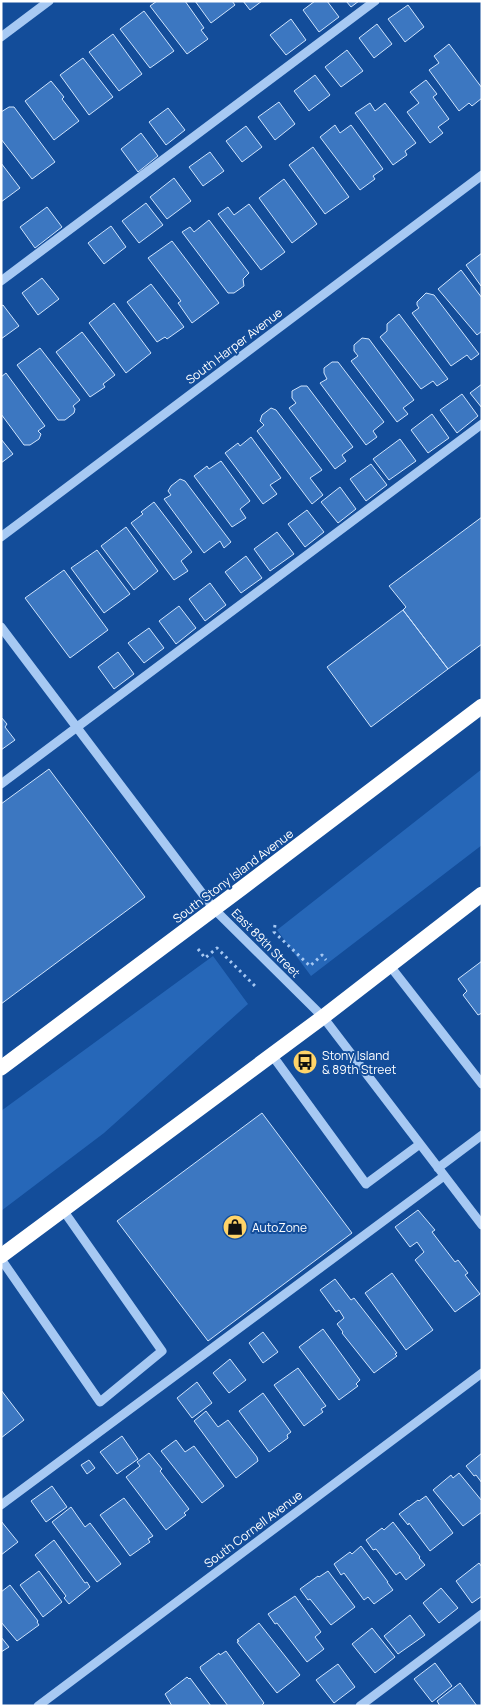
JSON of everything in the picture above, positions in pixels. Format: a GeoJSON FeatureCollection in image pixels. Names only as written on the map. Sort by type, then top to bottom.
{"type":"FeatureCollection","features":[{"type":"Feature","properties":{"kind":"highway","name":"South Stony Island Avenue"},"geometry":{"type":"LineString","coordinates":[[1,1068],[482,706]]}},
{"type":"Feature","properties":{"kind":"highway"},"geometry":{"type":"LineString","coordinates":[[1,1257],[323,1017],[482,894]]}},
{"type":"Feature","properties":{"kind":"street"},"geometry":{"type":"LineString","coordinates":[[1,37],[49,1]]}},
{"type":"Feature","properties":{"kind":"street"},"geometry":{"type":"LineString","coordinates":[[1,281],[375,1]]}},
{"type":"Feature","properties":{"kind":"street","name":"South Harper Avenue"},"geometry":{"type":"LineString","coordinates":[[1,537],[482,175]]}},
{"type":"Feature","properties":{"kind":"street"},"geometry":{"type":"LineString","coordinates":[[1,784],[482,424]]}},
{"type":"Feature","properties":{"kind":"street","name":"East 89th Street"},"geometry":{"type":"LineString","coordinates":[[1,627],[214,909],[323,1017],[482,1225]]}},
{"type":"Feature","properties":{"kind":"street"},"geometry":{"type":"LineString","coordinates":[[390,966],[482,1084]]}},
{"type":"Feature","properties":{"kind":"street"},"geometry":{"type":"LineString","coordinates":[[272,1055],[366,1184],[420,1144]]}},
{"type":"Feature","properties":{"kind":"street"},"geometry":{"type":"LineString","coordinates":[[1,1505],[441,1172],[482,1135]]}},
{"type":"Feature","properties":{"kind":"street"},"geometry":{"type":"LineString","coordinates":[[1,1257],[100,1402],[162,1351],[63,1210]]}},
{"type":"Feature","properties":{"kind":"street","name":"South Cornell Avenue"},"geometry":{"type":"LineString","coordinates":[[38,1706],[482,1373]]}},
{"type":"Feature","properties":{"kind":"street"},"geometry":{"type":"LineString","coordinates":[[360,1706],[482,1614]]}},
{"type":"Feature","properties":{"kind":"path"},"geometry":{"type":"LineString","coordinates":[[275,925],[274,932],[310,966],[322,955],[326,960]]}},
{"type":"Feature","properties":{"kind":"path"},"geometry":{"type":"LineString","coordinates":[[198,949],[205,958],[217,948],[257,988]]}},
{"type":"Feature","properties":{"kind":"shaded area"},"geometry":{"type":"Polygon","coordinates":[[[482,769],[482,845],[311,976],[277,930],[482,769]]]}},
{"type":"Feature","properties":{"kind":"shaded area"},"geometry":{"type":"Polygon","coordinates":[[[213,956],[248,1004],[104,1133],[1,1211],[1,1111],[213,956]]]}},
{"type":"Feature","properties":{"kind":"building"},"geometry":{"type":"Polygon","coordinates":[[[157,1],[185,1],[204,28],[201,30],[208,39],[187,54],[150,6],[157,1]]]}},
{"type":"Feature","properties":{"kind":"building"},"geometry":{"type":"Polygon","coordinates":[[[195,1],[232,1],[235,5],[211,23],[195,1]]]}},
{"type":"Feature","properties":{"kind":"building"},"geometry":{"type":"Polygon","coordinates":[[[243,1],[262,1],[250,10],[243,1]]]}},
{"type":"Feature","properties":{"kind":"building"},"geometry":{"type":"Polygon","coordinates":[[[315,1],[327,1],[339,17],[319,32],[303,10],[315,1]]]}},
{"type":"Feature","properties":{"kind":"building"},"geometry":{"type":"Polygon","coordinates":[[[346,1],[359,1],[351,7],[346,1]]]}},
{"type":"Feature","properties":{"kind":"building"},"geometry":{"type":"Polygon","coordinates":[[[408,5],[424,27],[405,42],[388,19],[408,5]]]}},
{"type":"Feature","properties":{"kind":"building"},"geometry":{"type":"Polygon","coordinates":[[[144,11],[174,51],[150,68],[120,29],[144,11]]]}},
{"type":"Feature","properties":{"kind":"building"},"geometry":{"type":"Polygon","coordinates":[[[291,19],[306,40],[286,55],[270,35],[291,19]]]}},
{"type":"Feature","properties":{"kind":"building"},"geometry":{"type":"Polygon","coordinates":[[[377,24],[392,44],[374,58],[359,38],[377,24]]]}},
{"type":"Feature","properties":{"kind":"building"},"geometry":{"type":"Polygon","coordinates":[[[113,34],[142,74],[119,91],[89,52],[113,34]]]}},
{"type":"Feature","properties":{"kind":"building"},"geometry":{"type":"Polygon","coordinates":[[[449,44],[482,88],[482,98],[472,106],[469,103],[459,111],[429,70],[439,63],[434,56],[449,44]]]}},
{"type":"Feature","properties":{"kind":"building"},"geometry":{"type":"Polygon","coordinates":[[[347,50],[363,71],[341,87],[325,67],[347,50]]]}},
{"type":"Feature","properties":{"kind":"building"},"geometry":{"type":"Polygon","coordinates":[[[83,58],[113,97],[89,115],[60,75],[83,58]]]}},
{"type":"Feature","properties":{"kind":"building"},"geometry":{"type":"Polygon","coordinates":[[[315,75],[330,95],[309,111],[294,91],[315,75]]]}},
{"type":"Feature","properties":{"kind":"building"},"geometry":{"type":"Polygon","coordinates":[[[426,80],[437,94],[433,97],[449,119],[438,127],[443,133],[430,143],[407,112],[419,103],[410,92],[426,80]]]}},
{"type":"Feature","properties":{"kind":"building"},"geometry":{"type":"Polygon","coordinates":[[[51,81],[79,121],[54,140],[25,101],[51,81]]]}},
{"type":"Feature","properties":{"kind":"building"},"geometry":{"type":"Polygon","coordinates":[[[279,102],[295,124],[275,140],[258,117],[279,102]]]}},
{"type":"Feature","properties":{"kind":"building"},"geometry":{"type":"Polygon","coordinates":[[[370,103],[375,111],[385,103],[416,143],[405,151],[407,155],[393,165],[355,113],[370,103]]]}},
{"type":"Feature","properties":{"kind":"building"},"geometry":{"type":"Polygon","coordinates":[[[9,107],[14,107],[55,162],[32,179],[1,139],[1,112],[9,107]]]}},
{"type":"Feature","properties":{"kind":"building"},"geometry":{"type":"Polygon","coordinates":[[[168,108],[185,130],[166,145],[149,122],[168,108]]]}},
{"type":"Feature","properties":{"kind":"building"},"geometry":{"type":"Polygon","coordinates":[[[335,125],[340,133],[351,125],[383,169],[373,176],[375,179],[360,190],[320,137],[335,125]]]}},
{"type":"Feature","properties":{"kind":"building"},"geometry":{"type":"Polygon","coordinates":[[[246,126],[262,147],[242,162],[226,141],[246,126]]]}},
{"type":"Feature","properties":{"kind":"building"},"geometry":{"type":"Polygon","coordinates":[[[141,133],[158,156],[138,172],[121,149],[141,133]]]}},
{"type":"Feature","properties":{"kind":"building"},"geometry":{"type":"Polygon","coordinates":[[[313,147],[349,197],[325,214],[289,165],[313,147]]]}},
{"type":"Feature","properties":{"kind":"building"},"geometry":{"type":"Polygon","coordinates":[[[210,152],[224,171],[203,186],[189,167],[210,152]]]}},
{"type":"Feature","properties":{"kind":"building"},"geometry":{"type":"Polygon","coordinates":[[[1,163],[20,188],[1,202],[1,163]]]}},
{"type":"Feature","properties":{"kind":"building"},"geometry":{"type":"Polygon","coordinates":[[[174,178],[191,201],[167,219],[150,197],[174,178]]]}},
{"type":"Feature","properties":{"kind":"building"},"geometry":{"type":"Polygon","coordinates":[[[284,179],[317,224],[292,243],[259,198],[284,179]]]}},
{"type":"Feature","properties":{"kind":"building"},"geometry":{"type":"Polygon","coordinates":[[[146,203],[163,225],[139,243],[122,221],[146,203]]]}},
{"type":"Feature","properties":{"kind":"building"},"geometry":{"type":"Polygon","coordinates":[[[249,204],[285,252],[261,270],[218,214],[228,207],[234,215],[249,204]]]}},
{"type":"Feature","properties":{"kind":"building"},"geometry":{"type":"Polygon","coordinates":[[[47,207],[62,227],[35,248],[20,227],[47,207]]]}},
{"type":"Feature","properties":{"kind":"building"},"geometry":{"type":"Polygon","coordinates":[[[209,220],[249,273],[243,279],[244,286],[234,293],[228,293],[182,232],[190,227],[194,232],[209,220]]]}},
{"type":"Feature","properties":{"kind":"building"},"geometry":{"type":"Polygon","coordinates":[[[111,226],[126,247],[104,264],[88,243],[111,226]]]}},
{"type":"Feature","properties":{"kind":"building"},"geometry":{"type":"Polygon","coordinates":[[[172,241],[219,303],[192,323],[178,303],[181,301],[148,258],[172,241]]]}},
{"type":"Feature","properties":{"kind":"building"},"geometry":{"type":"Polygon","coordinates":[[[482,253],[482,285],[481,286],[466,265],[482,253]]]}},
{"type":"Feature","properties":{"kind":"building"},"geometry":{"type":"Polygon","coordinates":[[[461,270],[482,298],[482,331],[477,335],[438,289],[461,270]]]}},
{"type":"Feature","properties":{"kind":"building"},"geometry":{"type":"Polygon","coordinates":[[[42,278],[59,299],[38,315],[22,293],[42,278]]]}},
{"type":"Feature","properties":{"kind":"building"},"geometry":{"type":"Polygon","coordinates":[[[151,284],[184,327],[167,339],[165,337],[157,342],[127,302],[151,284]]]}},
{"type":"Feature","properties":{"kind":"building"},"geometry":{"type":"Polygon","coordinates":[[[426,293],[434,295],[479,354],[471,360],[467,355],[451,366],[412,313],[419,308],[417,302],[426,293]]]}},
{"type":"Feature","properties":{"kind":"building"},"geometry":{"type":"Polygon","coordinates":[[[114,303],[151,353],[126,373],[89,323],[114,303]]]}},
{"type":"Feature","properties":{"kind":"building"},"geometry":{"type":"Polygon","coordinates":[[[3,305],[19,326],[1,339],[1,306],[3,305]]]}},
{"type":"Feature","properties":{"kind":"building"},"geometry":{"type":"Polygon","coordinates":[[[399,314],[448,379],[437,386],[433,381],[421,389],[380,337],[387,331],[387,324],[399,314]]]}},
{"type":"Feature","properties":{"kind":"building"},"geometry":{"type":"Polygon","coordinates":[[[82,332],[115,375],[103,384],[105,387],[90,397],[56,352],[82,332]]]}},
{"type":"Feature","properties":{"kind":"building"},"geometry":{"type":"Polygon","coordinates":[[[362,338],[369,339],[414,400],[403,408],[408,414],[397,422],[351,361],[358,356],[354,351],[354,345],[362,338]]]}},
{"type":"Feature","properties":{"kind":"building"},"geometry":{"type":"Polygon","coordinates":[[[40,348],[80,400],[73,406],[75,409],[74,413],[65,420],[58,420],[17,365],[40,348]]]}},
{"type":"Feature","properties":{"kind":"building"},"geometry":{"type":"Polygon","coordinates":[[[332,362],[338,362],[384,422],[373,431],[377,437],[366,445],[320,383],[327,379],[324,368],[332,362]]]}},
{"type":"Feature","properties":{"kind":"building"},"geometry":{"type":"Polygon","coordinates":[[[6,373],[45,426],[38,431],[41,434],[39,439],[30,445],[24,445],[1,414],[1,377],[6,373]]]}},
{"type":"Feature","properties":{"kind":"building"},"geometry":{"type":"Polygon","coordinates":[[[482,384],[482,408],[470,393],[482,384]]]}},
{"type":"Feature","properties":{"kind":"building"},"geometry":{"type":"Polygon","coordinates":[[[301,386],[307,386],[353,447],[342,455],[346,461],[335,469],[289,408],[296,403],[292,398],[292,391],[301,386]]]}},
{"type":"Feature","properties":{"kind":"building"},"geometry":{"type":"Polygon","coordinates":[[[462,394],[478,416],[457,433],[440,410],[462,394]]]}},
{"type":"Feature","properties":{"kind":"building"},"geometry":{"type":"Polygon","coordinates":[[[271,408],[276,410],[322,470],[310,478],[323,495],[312,504],[257,431],[264,425],[260,421],[262,415],[271,408]]]}},
{"type":"Feature","properties":{"kind":"building"},"geometry":{"type":"Polygon","coordinates":[[[432,414],[449,438],[428,453],[411,430],[432,414]]]}},
{"type":"Feature","properties":{"kind":"building"},"geometry":{"type":"Polygon","coordinates":[[[251,437],[281,478],[270,485],[277,494],[263,504],[225,453],[238,443],[240,446],[251,437]]]}},
{"type":"Feature","properties":{"kind":"building"},"geometry":{"type":"Polygon","coordinates":[[[1,439],[13,454],[1,463],[1,439]]]}},
{"type":"Feature","properties":{"kind":"building"},"geometry":{"type":"Polygon","coordinates":[[[400,439],[416,461],[389,480],[373,459],[400,439]]]}},
{"type":"Feature","properties":{"kind":"building"},"geometry":{"type":"Polygon","coordinates":[[[221,461],[250,501],[240,509],[246,518],[232,527],[194,476],[207,466],[209,469],[221,461]]]}},
{"type":"Feature","properties":{"kind":"building"},"geometry":{"type":"Polygon","coordinates":[[[371,464],[387,485],[366,501],[350,479],[371,464]]]}},
{"type":"Feature","properties":{"kind":"building"},"geometry":{"type":"Polygon","coordinates":[[[180,479],[185,481],[231,542],[224,548],[220,541],[204,553],[164,499],[171,495],[168,491],[180,479]]]}},
{"type":"Feature","properties":{"kind":"building"},"geometry":{"type":"Polygon","coordinates":[[[340,487],[356,509],[338,523],[321,502],[340,487]]]}},
{"type":"Feature","properties":{"kind":"building"},"geometry":{"type":"Polygon","coordinates":[[[154,502],[192,552],[181,561],[188,571],[174,580],[131,523],[154,502]]]}},
{"type":"Feature","properties":{"kind":"building"},"geometry":{"type":"Polygon","coordinates":[[[307,510],[324,532],[305,547],[288,524],[307,510]]]}},
{"type":"Feature","properties":{"kind":"building"},"geometry":{"type":"Polygon","coordinates":[[[482,517],[482,644],[448,669],[403,610],[406,607],[389,586],[482,517]]]}},
{"type":"Feature","properties":{"kind":"building"},"geometry":{"type":"Polygon","coordinates":[[[126,527],[158,571],[134,590],[101,546],[126,527]]]}},
{"type":"Feature","properties":{"kind":"building"},"geometry":{"type":"Polygon","coordinates":[[[277,532],[294,554],[270,571],[254,549],[277,532]]]}},
{"type":"Feature","properties":{"kind":"building"},"geometry":{"type":"Polygon","coordinates":[[[97,550],[130,594],[104,613],[71,568],[97,550]]]}},
{"type":"Feature","properties":{"kind":"building"},"geometry":{"type":"Polygon","coordinates":[[[246,556],[262,578],[241,593],[225,572],[246,556]]]}},
{"type":"Feature","properties":{"kind":"building"},"geometry":{"type":"Polygon","coordinates":[[[64,570],[108,630],[70,658],[25,598],[64,570]]]}},
{"type":"Feature","properties":{"kind":"building"},"geometry":{"type":"Polygon","coordinates":[[[210,583],[226,605],[205,621],[189,599],[210,583]]]}},
{"type":"Feature","properties":{"kind":"building"},"geometry":{"type":"Polygon","coordinates":[[[179,606],[196,628],[176,644],[159,621],[179,606]]]}},
{"type":"Feature","properties":{"kind":"building"},"geometry":{"type":"Polygon","coordinates":[[[403,610],[448,669],[371,727],[327,667],[403,610]]]}},
{"type":"Feature","properties":{"kind":"building"},"geometry":{"type":"Polygon","coordinates":[[[149,628],[164,648],[144,663],[128,643],[149,628]]]}},
{"type":"Feature","properties":{"kind":"building"},"geometry":{"type":"Polygon","coordinates":[[[118,652],[134,674],[114,689],[98,667],[118,652]]]}},
{"type":"Feature","properties":{"kind":"building"},"geometry":{"type":"Polygon","coordinates":[[[1,717],[7,724],[5,727],[15,740],[1,750],[1,717]]]}},
{"type":"Feature","properties":{"kind":"building"},"geometry":{"type":"Polygon","coordinates":[[[49,769],[145,897],[1,1004],[1,804],[49,769]]]}},
{"type":"Feature","properties":{"kind":"building"},"geometry":{"type":"Polygon","coordinates":[[[482,961],[482,1013],[478,1015],[463,995],[467,991],[458,979],[482,961]]]}},
{"type":"Feature","properties":{"kind":"building","name":"AutoZone"},"geometry":{"type":"Polygon","coordinates":[[[262,1113],[352,1233],[208,1341],[117,1221],[262,1113]]]}},
{"type":"Feature","properties":{"kind":"building"},"geometry":{"type":"Polygon","coordinates":[[[418,1210],[435,1230],[432,1232],[455,1262],[458,1260],[468,1273],[465,1275],[480,1294],[455,1312],[415,1260],[424,1252],[417,1242],[410,1247],[395,1227],[418,1210]]]}},
{"type":"Feature","properties":{"kind":"building"},"geometry":{"type":"Polygon","coordinates":[[[392,1273],[433,1330],[406,1350],[365,1293],[392,1273]]]}},
{"type":"Feature","properties":{"kind":"building"},"geometry":{"type":"Polygon","coordinates":[[[335,1279],[351,1300],[354,1298],[397,1353],[395,1354],[397,1356],[374,1373],[337,1324],[344,1318],[339,1310],[336,1312],[320,1290],[335,1279]]]}},
{"type":"Feature","properties":{"kind":"building"},"geometry":{"type":"Polygon","coordinates":[[[323,1329],[360,1380],[356,1384],[358,1386],[339,1400],[299,1347],[323,1329]]]}},
{"type":"Feature","properties":{"kind":"building"},"geometry":{"type":"Polygon","coordinates":[[[263,1332],[278,1352],[263,1363],[249,1343],[263,1332]]]}},
{"type":"Feature","properties":{"kind":"building"},"geometry":{"type":"Polygon","coordinates":[[[230,1359],[246,1380],[229,1393],[213,1373],[230,1359]]]}},
{"type":"Feature","properties":{"kind":"building"},"geometry":{"type":"Polygon","coordinates":[[[298,1368],[326,1406],[321,1409],[323,1412],[304,1426],[274,1385],[298,1368]]]}},
{"type":"Feature","properties":{"kind":"building"},"geometry":{"type":"Polygon","coordinates":[[[197,1382],[212,1403],[192,1418],[177,1398],[197,1382]]]}},
{"type":"Feature","properties":{"kind":"building"},"geometry":{"type":"Polygon","coordinates":[[[1,1390],[24,1420],[1,1438],[1,1390]]]}},
{"type":"Feature","properties":{"kind":"building"},"geometry":{"type":"Polygon","coordinates":[[[263,1393],[291,1432],[287,1435],[288,1438],[269,1452],[239,1411],[263,1393]]]}},
{"type":"Feature","properties":{"kind":"building"},"geometry":{"type":"Polygon","coordinates":[[[206,1411],[218,1427],[228,1420],[257,1457],[258,1461],[236,1478],[194,1421],[206,1411]]]}},
{"type":"Feature","properties":{"kind":"building"},"geometry":{"type":"Polygon","coordinates":[[[122,1436],[138,1459],[117,1474],[100,1452],[122,1436]]]}},
{"type":"Feature","properties":{"kind":"building"},"geometry":{"type":"Polygon","coordinates":[[[176,1440],[185,1452],[194,1446],[224,1486],[202,1503],[161,1451],[176,1440]]]}},
{"type":"Feature","properties":{"kind":"building"},"geometry":{"type":"Polygon","coordinates":[[[149,1453],[162,1469],[160,1471],[189,1509],[184,1513],[186,1515],[166,1530],[126,1477],[140,1466],[137,1462],[149,1453]]]}},
{"type":"Feature","properties":{"kind":"building"},"geometry":{"type":"Polygon","coordinates":[[[482,1453],[482,1483],[466,1466],[482,1453]]]}},
{"type":"Feature","properties":{"kind":"building"},"geometry":{"type":"Polygon","coordinates":[[[89,1460],[95,1468],[87,1474],[81,1465],[89,1460]]]}},
{"type":"Feature","properties":{"kind":"building"},"geometry":{"type":"Polygon","coordinates":[[[459,1473],[482,1501],[482,1512],[463,1526],[433,1490],[451,1475],[453,1478],[459,1473]]]}},
{"type":"Feature","properties":{"kind":"building"},"geometry":{"type":"Polygon","coordinates":[[[52,1486],[67,1507],[46,1522],[31,1501],[52,1486]]]}},
{"type":"Feature","properties":{"kind":"building"},"geometry":{"type":"Polygon","coordinates":[[[426,1496],[453,1533],[430,1551],[409,1523],[408,1525],[399,1514],[426,1496]]]}},
{"type":"Feature","properties":{"kind":"building"},"geometry":{"type":"Polygon","coordinates":[[[124,1498],[153,1536],[148,1539],[150,1542],[130,1556],[100,1515],[124,1498]]]}},
{"type":"Feature","properties":{"kind":"building"},"geometry":{"type":"Polygon","coordinates":[[[71,1507],[85,1527],[90,1523],[121,1564],[97,1582],[52,1522],[71,1507]]]}},
{"type":"Feature","properties":{"kind":"building"},"geometry":{"type":"Polygon","coordinates":[[[1,1521],[18,1542],[1,1555],[1,1521]]]}},
{"type":"Feature","properties":{"kind":"building"},"geometry":{"type":"Polygon","coordinates":[[[393,1522],[425,1565],[406,1580],[400,1572],[396,1575],[376,1549],[373,1550],[366,1540],[382,1528],[384,1530],[393,1522]]]}},
{"type":"Feature","properties":{"kind":"building"},"geometry":{"type":"Polygon","coordinates":[[[54,1540],[85,1583],[87,1582],[90,1587],[69,1604],[64,1598],[66,1596],[35,1555],[54,1540]]]}},
{"type":"Feature","properties":{"kind":"building"},"geometry":{"type":"Polygon","coordinates":[[[361,1546],[393,1590],[374,1604],[368,1597],[364,1600],[344,1573],[341,1575],[334,1564],[350,1552],[352,1554],[361,1546]]]}},
{"type":"Feature","properties":{"kind":"building"},"geometry":{"type":"Polygon","coordinates":[[[479,1563],[482,1567],[482,1596],[472,1603],[456,1581],[479,1563]]]}},
{"type":"Feature","properties":{"kind":"building"},"geometry":{"type":"Polygon","coordinates":[[[39,1571],[62,1602],[43,1617],[20,1585],[39,1571]]]}},
{"type":"Feature","properties":{"kind":"building"},"geometry":{"type":"Polygon","coordinates":[[[328,1571],[355,1607],[331,1625],[300,1589],[328,1571]]]}},
{"type":"Feature","properties":{"kind":"building"},"geometry":{"type":"Polygon","coordinates":[[[10,1585],[38,1621],[39,1625],[17,1641],[1,1622],[1,1592],[10,1585]]]}},
{"type":"Feature","properties":{"kind":"building"},"geometry":{"type":"Polygon","coordinates":[[[441,1588],[458,1608],[439,1623],[423,1603],[441,1588]]]}},
{"type":"Feature","properties":{"kind":"building"},"geometry":{"type":"Polygon","coordinates":[[[295,1596],[321,1632],[315,1637],[324,1649],[307,1662],[268,1614],[295,1596]]]}},
{"type":"Feature","properties":{"kind":"building"},"geometry":{"type":"Polygon","coordinates":[[[410,1615],[425,1635],[398,1654],[384,1636],[410,1615]]]}},
{"type":"Feature","properties":{"kind":"building"},"geometry":{"type":"Polygon","coordinates":[[[259,1623],[300,1675],[277,1693],[237,1642],[239,1641],[237,1640],[259,1623]]]}},
{"type":"Feature","properties":{"kind":"building"},"geometry":{"type":"Polygon","coordinates":[[[372,1628],[395,1657],[375,1673],[352,1644],[372,1628]]]}},
{"type":"Feature","properties":{"kind":"building"},"geometry":{"type":"Polygon","coordinates":[[[1,1637],[9,1647],[1,1652],[1,1637]]]}},
{"type":"Feature","properties":{"kind":"building"},"geometry":{"type":"Polygon","coordinates":[[[226,1651],[264,1703],[262,1706],[228,1706],[201,1670],[200,1667],[219,1653],[220,1655],[226,1651]]]}},
{"type":"Feature","properties":{"kind":"building"},"geometry":{"type":"Polygon","coordinates":[[[435,1663],[452,1686],[432,1702],[414,1679],[435,1663]]]}},
{"type":"Feature","properties":{"kind":"building"},"geometry":{"type":"Polygon","coordinates":[[[338,1664],[355,1687],[334,1703],[316,1680],[338,1664]]]}},
{"type":"Feature","properties":{"kind":"building"},"geometry":{"type":"Polygon","coordinates":[[[187,1677],[190,1678],[211,1706],[172,1706],[165,1694],[187,1677]]]}},
{"type":"Feature","properties":{"kind":"building"},"geometry":{"type":"Polygon","coordinates":[[[460,1683],[477,1706],[440,1706],[437,1701],[460,1683]]]}},
{"type":"Feature","properties":{"kind":"place","name":"Stony Island & 89th Street"},"geometry":{"type":"Point","coordinates":[305,1062]}},
{"type":"Feature","properties":{"kind":"place","name":"AutoZone"},"geometry":{"type":"Point","coordinates":[235,1227]}}]}
